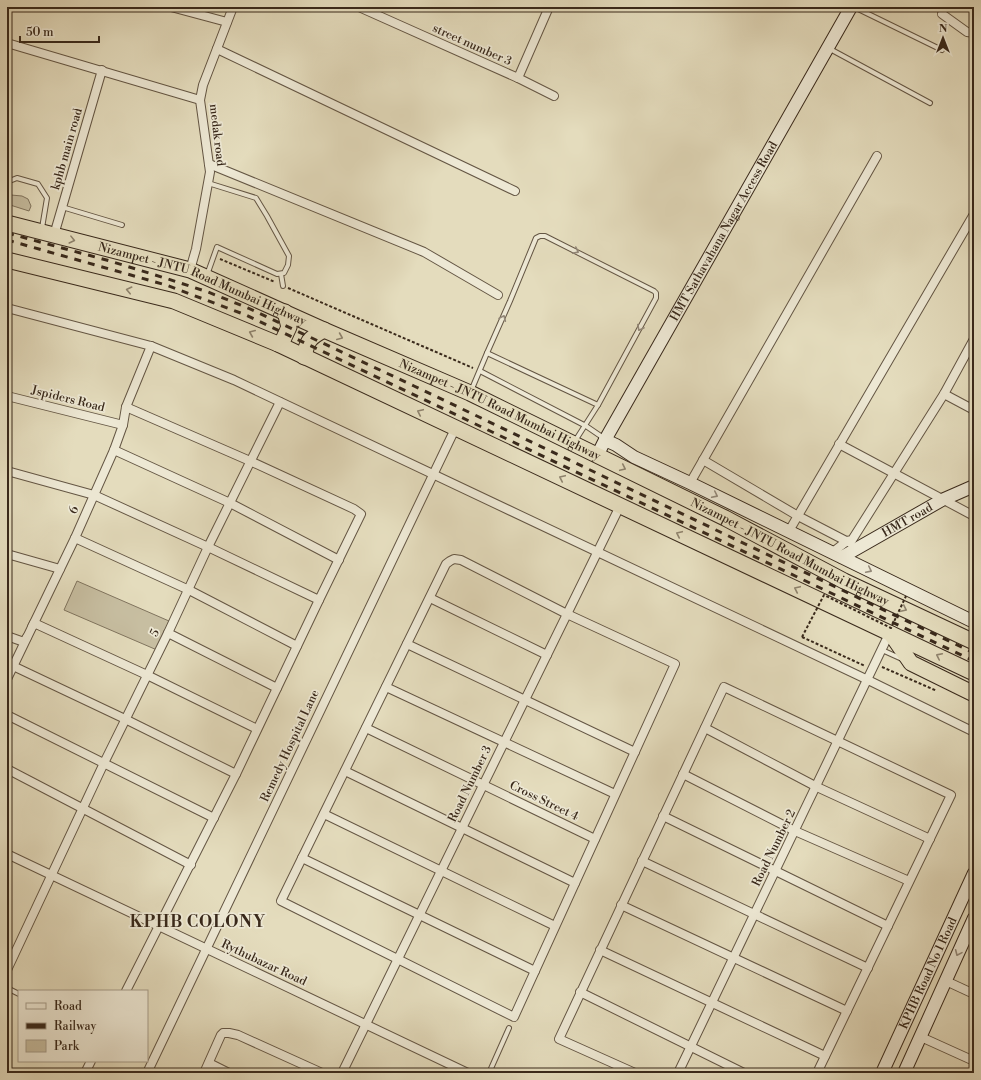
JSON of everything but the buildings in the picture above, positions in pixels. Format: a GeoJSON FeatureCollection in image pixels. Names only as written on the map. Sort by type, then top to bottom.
{"type":"FeatureCollection","features":[{"type":"Feature","properties":{"kind":"highway","name":"Nizampet - JNTU Road Mumbai Highway"},"geometry":{"type":"LineString","coordinates":[[7,223],[190,270],[470,393],[725,518],[844,581],[974,642]]}},
{"type":"Feature","properties":{"kind":"highway","name":"Nizampet - JNTU Road Mumbai Highway"},"geometry":{"type":"LineString","coordinates":[[7,260],[174,301],[278,344],[455,429],[890,632],[974,673]]}},
{"type":"Feature","properties":{"kind":"highway"},"geometry":{"type":"LineString","coordinates":[[278,344],[283,340],[289,327],[285,312]]}},
{"type":"Feature","properties":{"kind":"highway"},"geometry":{"type":"LineString","coordinates":[[304,357],[310,338],[324,330]]}},
{"type":"Feature","properties":{"kind":"highway"},"geometry":{"type":"LineString","coordinates":[[890,632],[911,663],[974,694]]}},
{"type":"Feature","properties":{"kind":"street"},"geometry":{"type":"LineString","coordinates":[[171,7],[227,22]]}},
{"type":"Feature","properties":{"kind":"street","name":"medak road"},"geometry":{"type":"LineString","coordinates":[[190,270],[195,255],[210,172],[200,100],[203,85],[233,7]]}},
{"type":"Feature","properties":{"kind":"street","name":"street number 3"},"geometry":{"type":"LineString","coordinates":[[359,7],[518,78],[554,96]]}},
{"type":"Feature","properties":{"kind":"street"},"geometry":{"type":"LineString","coordinates":[[518,78],[549,7]]}},
{"type":"Feature","properties":{"kind":"street","name":"HMT Sathavahana Nagar Access Road"},"geometry":{"type":"LineString","coordinates":[[597,456],[851,7]]}},
{"type":"Feature","properties":{"kind":"street"},"geometry":{"type":"LineString","coordinates":[[942,14],[968,32],[974,33]]}},
{"type":"Feature","properties":{"kind":"street"},"geometry":{"type":"LineString","coordinates":[[7,43],[200,100]]}},
{"type":"Feature","properties":{"kind":"street"},"geometry":{"type":"LineString","coordinates":[[217,49],[515,191]]}},
{"type":"Feature","properties":{"kind":"street","name":"kphb main road"},"geometry":{"type":"LineString","coordinates":[[48,234],[62,207],[102,70]]}},
{"type":"Feature","properties":{"kind":"street"},"geometry":{"type":"LineString","coordinates":[[690,483],[877,156]]}},
{"type":"Feature","properties":{"kind":"street"},"geometry":{"type":"LineString","coordinates":[[209,164],[424,252],[498,295]]}},
{"type":"Feature","properties":{"kind":"street"},"geometry":{"type":"LineString","coordinates":[[788,531],[974,214]]}},
{"type":"Feature","properties":{"kind":"street"},"geometry":{"type":"LineString","coordinates":[[7,308],[151,346],[234,380],[868,680],[974,732]]}},
{"type":"Feature","properties":{"kind":"street"},"geometry":{"type":"LineString","coordinates":[[703,460],[798,516],[852,544],[852,540],[893,473],[944,394],[974,339]]}},
{"type":"Feature","properties":{"kind":"street","name":"6"},"geometry":{"type":"LineString","coordinates":[[7,679],[75,538],[114,450],[123,426],[126,407],[151,346]]}},
{"type":"Feature","properties":{"kind":"street"},"geometry":{"type":"LineString","coordinates":[[944,394],[974,410]]}},
{"type":"Feature","properties":{"kind":"street","name":"Jspiders Road"},"geometry":{"type":"LineString","coordinates":[[7,396],[123,426]]}},
{"type":"Feature","properties":{"kind":"street","name":"5"},"geometry":{"type":"LineString","coordinates":[[7,970],[125,718],[280,402]]}},
{"type":"Feature","properties":{"kind":"street"},"geometry":{"type":"LineString","coordinates":[[126,407],[250,461],[354,509],[361,514],[236,774],[127,990]]}},
{"type":"Feature","properties":{"kind":"street","name":"Remedy Hospital Lane"},"geometry":{"type":"LineString","coordinates":[[147,1073],[455,429]]}},
{"type":"Feature","properties":{"kind":"street"},"geometry":{"type":"LineString","coordinates":[[605,440],[616,445],[634,458],[690,483],[974,622]]}},
{"type":"Feature","properties":{"kind":"street"},"geometry":{"type":"LineString","coordinates":[[840,444],[974,516]]}},
{"type":"Feature","properties":{"kind":"street"},"geometry":{"type":"LineString","coordinates":[[114,450],[230,503],[339,560]]}},
{"type":"Feature","properties":{"kind":"street"},"geometry":{"type":"LineString","coordinates":[[7,471],[94,495],[319,600]]}},
{"type":"Feature","properties":{"kind":"street","name":"HMT road"},"geometry":{"type":"LineString","coordinates":[[837,555],[852,544],[974,486]]}},
{"type":"Feature","properties":{"kind":"street","name":"Road Number 3"},"geometry":{"type":"LineString","coordinates":[[342,1073],[620,506]]}},
{"type":"Feature","properties":{"kind":"street"},"geometry":{"type":"LineString","coordinates":[[75,538],[188,590],[297,646]]}},
{"type":"Feature","properties":{"kind":"street"},"geometry":{"type":"LineString","coordinates":[[7,554],[60,569]]}},
{"type":"Feature","properties":{"kind":"street"},"geometry":{"type":"LineString","coordinates":[[454,559],[461,560],[567,614],[675,664],[514,1017],[281,901],[430,598],[446,564],[454,559]]}},
{"type":"Feature","properties":{"kind":"street"},"geometry":{"type":"LineString","coordinates":[[430,598],[547,655]]}},
{"type":"Feature","properties":{"kind":"street"},"geometry":{"type":"LineString","coordinates":[[7,636],[24,642],[34,623],[147,675],[257,729]]}},
{"type":"Feature","properties":{"kind":"street","name":"Road Number 2"},"geometry":{"type":"LineString","coordinates":[[678,1073],[817,787],[890,632]]}},
{"type":"Feature","properties":{"kind":"street"},"geometry":{"type":"LineString","coordinates":[[168,633],[277,688]]}},
{"type":"Feature","properties":{"kind":"street"},"geometry":{"type":"LineString","coordinates":[[407,644],[635,752]]}},
{"type":"Feature","properties":{"kind":"street"},"geometry":{"type":"LineString","coordinates":[[13,666],[125,718],[236,774]]}},
{"type":"Feature","properties":{"kind":"street"},"geometry":{"type":"LineString","coordinates":[[386,687],[616,794]]}},
{"type":"Feature","properties":{"kind":"street"},"geometry":{"type":"LineString","coordinates":[[635,1073],[559,1039],[724,687],[950,793],[950,797],[817,1073]]}},
{"type":"Feature","properties":{"kind":"street"},"geometry":{"type":"LineString","coordinates":[[7,715],[214,818]]}},
{"type":"Feature","properties":{"kind":"street","name":"Cross Street 4"},"geometry":{"type":"LineString","coordinates":[[366,728],[595,839]]}},
{"type":"Feature","properties":{"kind":"street"},"geometry":{"type":"LineString","coordinates":[[705,728],[817,787],[930,839]]}},
{"type":"Feature","properties":{"kind":"street"},"geometry":{"type":"LineString","coordinates":[[7,769],[191,865]]}},
{"type":"Feature","properties":{"kind":"street"},"geometry":{"type":"LineString","coordinates":[[345,771],[575,882]]}},
{"type":"Feature","properties":{"kind":"street"},"geometry":{"type":"LineString","coordinates":[[683,774],[795,832],[909,881]]}},
{"type":"Feature","properties":{"kind":"street"},"geometry":{"type":"LineString","coordinates":[[324,814],[555,926]]}},
{"type":"Feature","properties":{"kind":"street"},"geometry":{"type":"LineString","coordinates":[[663,816],[888,926]]}},
{"type":"Feature","properties":{"kind":"street","name":"Rythubazar Road"},"geometry":{"type":"LineString","coordinates":[[7,854],[468,1073]]}},
{"type":"Feature","properties":{"kind":"street"},"geometry":{"type":"LineString","coordinates":[[302,858],[535,971]]}},
{"type":"Feature","properties":{"kind":"street"},"geometry":{"type":"LineString","coordinates":[[642,861],[868,968]]}},
{"type":"Feature","properties":{"kind":"street","name":"KPHB Road No 1 Road"},"geometry":{"type":"LineString","coordinates":[[882,1073],[974,873]]}},
{"type":"Feature","properties":{"kind":"street"},"geometry":{"type":"LineString","coordinates":[[621,905],[847,1011]]}},
{"type":"Feature","properties":{"kind":"street","name":"KPHB Road No 1 Road"},"geometry":{"type":"LineString","coordinates":[[904,1073],[974,918]]}},
{"type":"Feature","properties":{"kind":"street"},"geometry":{"type":"LineString","coordinates":[[600,950],[825,1056]]}},
{"type":"Feature","properties":{"kind":"street"},"geometry":{"type":"LineString","coordinates":[[946,981],[974,994]]}},
{"type":"Feature","properties":{"kind":"street"},"geometry":{"type":"LineString","coordinates":[[580,992],[744,1073]]}},
{"type":"Feature","properties":{"kind":"street"},"geometry":{"type":"LineString","coordinates":[[204,1073],[223,1033],[238,1035],[322,1073]]}},
{"type":"Feature","properties":{"kind":"street"},"geometry":{"type":"LineString","coordinates":[[921,1037],[974,1061]]}},
{"type":"Feature","properties":{"kind":"street"},"geometry":{"type":"LineString","coordinates":[[85,1073],[90,1062]]}},
{"type":"Feature","properties":{"kind":"street"},"geometry":{"type":"LineString","coordinates":[[209,1063],[229,1073]]}},
{"type":"Feature","properties":{"kind":"lane"},"geometry":{"type":"LineString","coordinates":[[854,7],[942,50]]}},
{"type":"Feature","properties":{"kind":"lane"},"geometry":{"type":"LineString","coordinates":[[828,48],[930,103]]}},
{"type":"Feature","properties":{"kind":"lane"},"geometry":{"type":"LineString","coordinates":[[7,182],[17,178],[38,184],[47,198],[48,234]]}},
{"type":"Feature","properties":{"kind":"lane"},"geometry":{"type":"LineString","coordinates":[[206,277],[217,247],[277,274],[284,273],[288,265],[289,256],[256,198],[208,183]]}},
{"type":"Feature","properties":{"kind":"lane"},"geometry":{"type":"LineString","coordinates":[[62,207],[122,225]]}},
{"type":"Feature","properties":{"kind":"lane"},"geometry":{"type":"LineString","coordinates":[[470,393],[536,238],[545,236],[654,290],[656,293],[656,298],[598,405],[574,443]]}},
{"type":"Feature","properties":{"kind":"lane"},"geometry":{"type":"LineString","coordinates":[[281,274],[283,286]]}},
{"type":"Feature","properties":{"kind":"lane"},"geometry":{"type":"LineString","coordinates":[[487,353],[598,405]]}},
{"type":"Feature","properties":{"kind":"lane"},"geometry":{"type":"LineString","coordinates":[[480,371],[586,426],[605,440]]}},
{"type":"Feature","properties":{"kind":"lane"},"geometry":{"type":"LineString","coordinates":[[882,650],[911,663]]}},
{"type":"Feature","properties":{"kind":"lane"},"geometry":{"type":"LineString","coordinates":[[7,988],[18,994]]}},
{"type":"Feature","properties":{"kind":"lane"},"geometry":{"type":"LineString","coordinates":[[489,1073],[509,1028]]}},
{"type":"Feature","properties":{"kind":"path"},"geometry":{"type":"LineString","coordinates":[[214,256],[480,371]]}},
{"type":"Feature","properties":{"kind":"path"},"geometry":{"type":"LineString","coordinates":[[906,596],[891,628],[824,594],[802,637],[874,667],[920,684]]}},
{"type":"Feature","properties":{"kind":"green space"},"geometry":{"type":"Polygon","coordinates":[[[11,195],[22,196],[28,199],[31,206],[29,211],[7,204],[7,197],[11,195]]]}},
{"type":"Feature","properties":{"kind":"green space"},"geometry":{"type":"Polygon","coordinates":[[[77,581],[169,621],[157,650],[64,610],[77,581]]]}},
{"type":"Feature","properties":{"kind":"railway"},"geometry":{"type":"LineString","coordinates":[[7,233],[110,261],[168,279],[208,292],[248,308],[974,653]]}},
{"type":"Feature","properties":{"kind":"railway"},"geometry":{"type":"LineString","coordinates":[[7,240],[166,285],[246,315],[974,661]]}},
{"type":"Feature","properties":{"kind":"district","name":"KPHB COLONY"},"geometry":{"type":"Point","coordinates":[198,922]}}]}
